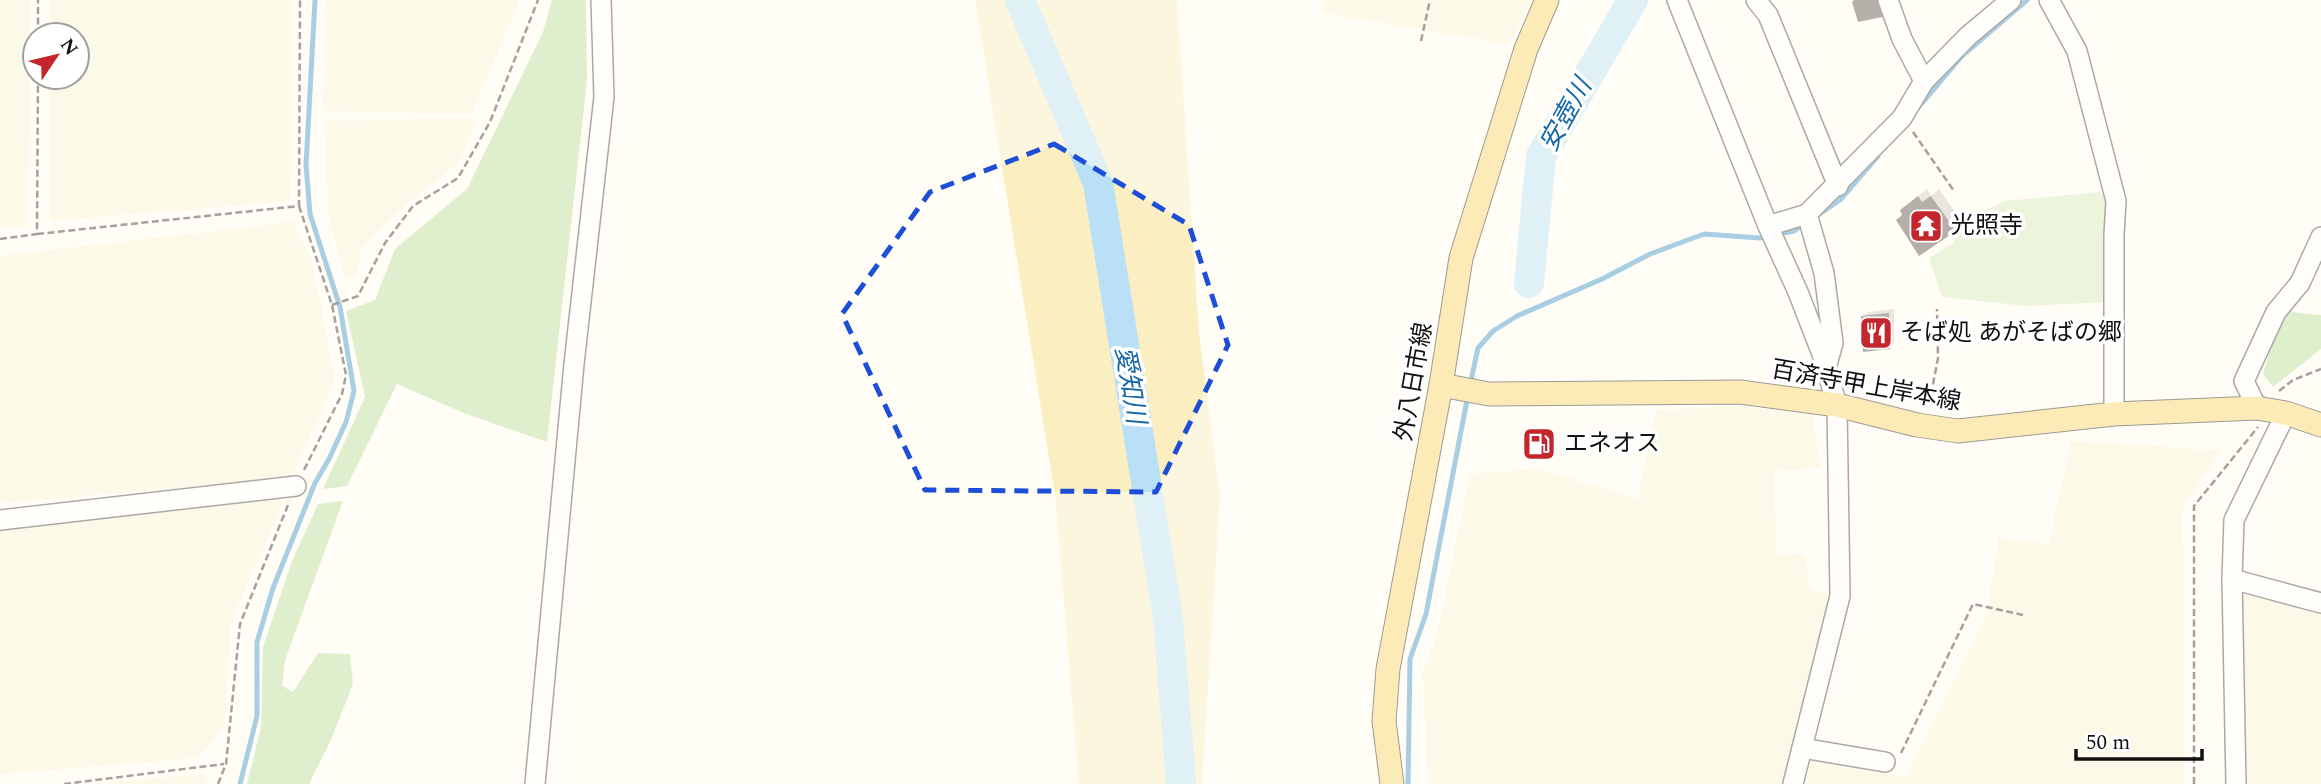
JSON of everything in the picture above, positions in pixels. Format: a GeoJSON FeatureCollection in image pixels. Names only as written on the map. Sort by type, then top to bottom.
{"type":"FeatureCollection","features":[{"type":"Feature","properties":{"kind":"main road","name":"外八日市線"},"geometry":{"type":"LineString","coordinates":[[1392,784],[1384,721],[1388,669],[1452,387],[1461,258],[1526,50],[1547,0]]}},
{"type":"Feature","properties":{"kind":"main road","name":"百済寺甲上岸本線"},"geometry":{"type":"LineString","coordinates":[[1452,387],[1489,394],[1740,392],[1837,405],[1926,426],[1958,430],[2113,414],[2271,411],[2321,425]]}},
{"type":"Feature","properties":{"kind":"street"},"geometry":{"type":"LineString","coordinates":[[535,784],[574,364],[604,97],[601,0]]}},
{"type":"Feature","properties":{"kind":"street"},"geometry":{"type":"LineString","coordinates":[[1677,0],[1768,226],[1798,292],[1837,405],[1840,596],[1793,784]]}},
{"type":"Feature","properties":{"kind":"street"},"geometry":{"type":"LineString","coordinates":[[1756,0],[1768,15],[1838,186]]}},
{"type":"Feature","properties":{"kind":"street"},"geometry":{"type":"LineString","coordinates":[[1888,0],[1902,39],[1924,80]]}},
{"type":"Feature","properties":{"kind":"street"},"geometry":{"type":"LineString","coordinates":[[1768,226],[1807,214],[1838,186],[1902,118],[1924,80],[1968,36],[2011,0]]}},
{"type":"Feature","properties":{"kind":"street"},"geometry":{"type":"LineString","coordinates":[[2049,0],[2077,51],[2084,71],[2116,201],[2113,414]]}},
{"type":"Feature","properties":{"kind":"street"},"geometry":{"type":"LineString","coordinates":[[1807,214],[1824,273],[1833,343],[1826,368]]}},
{"type":"Feature","properties":{"kind":"street"},"geometry":{"type":"LineString","coordinates":[[2236,784],[2232,579],[2234,520],[2271,411],[2244,381],[2276,312],[2300,283],[2321,237]]}},
{"type":"Feature","properties":{"kind":"street"},"geometry":{"type":"LineString","coordinates":[[0,520],[296,486]]}},
{"type":"Feature","properties":{"kind":"street"},"geometry":{"type":"LineString","coordinates":[[2232,579],[2321,603]]}},
{"type":"Feature","properties":{"kind":"street"},"geometry":{"type":"LineString","coordinates":[[1802,748],[1885,762]]}},
{"type":"Feature","properties":{"kind":"path"},"geometry":{"type":"LineString","coordinates":[[38,0],[38,21]]}},
{"type":"Feature","properties":{"kind":"path"},"geometry":{"type":"LineString","coordinates":[[0,239],[299,206],[300,0]]}},
{"type":"Feature","properties":{"kind":"path"},"geometry":{"type":"LineString","coordinates":[[331,305],[358,296],[385,243],[413,206],[458,178],[490,122],[538,0]]}},
{"type":"Feature","properties":{"kind":"path"},"geometry":{"type":"LineString","coordinates":[[1421,41],[1430,0]]}},
{"type":"Feature","properties":{"kind":"path"},"geometry":{"type":"LineString","coordinates":[[37,234],[38,91]]}},
{"type":"Feature","properties":{"kind":"path"},"geometry":{"type":"LineString","coordinates":[[1909,127],[1954,191]]}},
{"type":"Feature","properties":{"kind":"path"},"geometry":{"type":"LineString","coordinates":[[1926,426],[1938,358],[1937,309]]}},
{"type":"Feature","properties":{"kind":"path"},"geometry":{"type":"LineString","coordinates":[[2194,784],[2194,506],[2294,380],[2321,369]]}},
{"type":"Feature","properties":{"kind":"path"},"geometry":{"type":"LineString","coordinates":[[1885,762],[1895,765],[1973,604],[2023,615]]}},
{"type":"Feature","properties":{"kind":"path"},"geometry":{"type":"LineString","coordinates":[[64,784],[226,764]]}},
{"type":"Feature","properties":{"kind":"highlighted area"},"geometry":{"type":"Polygon","coordinates":[[[1054,144],[1189,225],[1228,345],[1156,492],[925,490],[842,314],[930,192],[1054,144]]]}},
{"type":"Feature","properties":{"kind":"shaded area"},"geometry":{"type":"Polygon","coordinates":[[[0,0],[30,0],[30,21],[21,21],[21,91],[29,91],[28,226],[0,228],[0,0]]]}},
{"type":"Feature","properties":{"kind":"shaded area"},"geometry":{"type":"Polygon","coordinates":[[[50,0],[292,0],[291,201],[50,221],[50,91],[91,91],[91,21],[50,21],[50,0]]]}},
{"type":"Feature","properties":{"kind":"shaded area"},"geometry":{"type":"Polygon","coordinates":[[[325,0],[520,0],[471,114],[323,111],[325,0]]]}},
{"type":"Feature","properties":{"kind":"shaded area"},"geometry":{"type":"Polygon","coordinates":[[[1324,0],[1531,0],[1510,44],[1322,13],[1324,0]]]}},
{"type":"Feature","properties":{"kind":"shaded area"},"geometry":{"type":"Polygon","coordinates":[[[477,119],[458,163],[403,207],[361,249],[355,277],[345,279],[329,220],[324,121],[477,119]]]}},
{"type":"Feature","properties":{"kind":"shaded area"},"geometry":{"type":"Polygon","coordinates":[[[292,222],[312,261],[335,381],[291,478],[0,503],[0,256],[292,222]]]}},
{"type":"Feature","properties":{"kind":"shaded area"},"geometry":{"type":"Polygon","coordinates":[[[1742,406],[1813,415],[1820,468],[1773,471],[1777,555],[1804,554],[1810,589],[1830,594],[1787,784],[1428,784],[1423,673],[1438,632],[1470,474],[1540,469],[1638,499],[1656,410],[1742,406]]]}},
{"type":"Feature","properties":{"kind":"shaded area"},"geometry":{"type":"Polygon","coordinates":[[[2071,442],[2221,451],[2183,507],[2184,784],[1806,784],[1810,762],[1906,777],[1986,615],[1999,538],[2049,544],[2071,442]]]}},
{"type":"Feature","properties":{"kind":"shaded area"},"geometry":{"type":"Polygon","coordinates":[[[280,499],[282,505],[231,621],[224,727],[198,758],[0,774],[0,524],[280,499]]]}},
{"type":"Feature","properties":{"kind":"shaded area"},"geometry":{"type":"Polygon","coordinates":[[[2241,591],[2321,612],[2321,784],[2242,784],[2241,591]]]}},
{"type":"Feature","properties":{"kind":"shaded area"},"geometry":{"type":"Polygon","coordinates":[[[204,774],[208,778],[203,784],[94,784],[204,774]]]}},
{"type":"Feature","properties":{"kind":"green space"},"geometry":{"type":"Polygon","coordinates":[[[552,0],[586,0],[587,80],[547,442],[466,414],[397,384],[347,486],[323,489],[365,397],[346,311],[375,300],[395,249],[467,189],[543,32],[552,0]]]}},
{"type":"Feature","properties":{"kind":"green space"},"geometry":{"type":"Polygon","coordinates":[[[2100,192],[2110,201],[2108,302],[2026,306],[1942,297],[1929,258],[1953,243],[1972,217],[2005,201],[2100,192]]]}},
{"type":"Feature","properties":{"kind":"green space"},"geometry":{"type":"Polygon","coordinates":[[[2291,312],[2321,315],[2321,349],[2273,387],[2263,374],[2278,324],[2291,312]]]}},
{"type":"Feature","properties":{"kind":"green space"},"geometry":{"type":"Polygon","coordinates":[[[343,501],[285,660],[282,686],[293,692],[318,653],[350,654],[353,684],[331,740],[309,784],[247,784],[261,727],[263,647],[292,561],[318,504],[343,501]]]}},
{"type":"Feature","properties":{"kind":"sand"},"geometry":{"type":"Polygon","coordinates":[[[975,0],[1177,0],[1199,334],[1220,496],[1202,784],[1079,784],[1055,495],[975,0]]]}},
{"type":"Feature","properties":{"kind":"building"},"geometry":{"type":"Polygon","coordinates":[[[1881,0],[1887,16],[1858,22],[1852,2],[1881,0]]]}},
{"type":"Feature","properties":{"kind":"building","name":"光照寺"},"geometry":{"type":"Polygon","coordinates":[[[1918,196],[1922,202],[1931,196],[1956,231],[1919,256],[1896,220],[1902,215],[1900,210],[1918,196]]]}},
{"type":"Feature","properties":{"kind":"building","name":"そば処 あがそばの郷"},"geometry":{"type":"Polygon","coordinates":[[[1889,313],[1890,349],[1863,352],[1861,316],[1889,313]]]}},
{"type":"Feature","properties":{"kind":"waterway"},"geometry":{"type":"LineString","coordinates":[[240,784],[257,716],[257,642],[273,588],[315,483],[346,422],[354,391],[340,307],[310,214],[306,165],[315,0]]}},
{"type":"Feature","properties":{"kind":"waterway","name":"愛知川"},"geometry":{"type":"LineString","coordinates":[[1020,0],[1098,183],[1168,619],[1181,784]]}},
{"type":"Feature","properties":{"kind":"waterway","name":"安壺川"},"geometry":{"type":"LineString","coordinates":[[1529,283],[1541,156],[1633,0]]}},
{"type":"Feature","properties":{"kind":"waterway"},"geometry":{"type":"LineString","coordinates":[[1918,108],[1962,56],[2027,0]]}},
{"type":"Feature","properties":{"kind":"waterway"},"geometry":{"type":"LineString","coordinates":[[1818,215],[1840,200],[1878,156]]}},
{"type":"Feature","properties":{"kind":"waterway"},"geometry":{"type":"LineString","coordinates":[[1778,234],[1794,231],[1804,224]]}},
{"type":"Feature","properties":{"kind":"waterway"},"geometry":{"type":"LineString","coordinates":[[1470,385],[1478,348],[1493,331],[1517,316],[1602,279],[1650,254],[1704,234],[1760,238],[1768,236]]}},
{"type":"Feature","properties":{"kind":"waterway"},"geometry":{"type":"LineString","coordinates":[[1408,784],[1410,659],[1426,614],[1468,395]]}},
{"type":"Feature","properties":{"kind":"place","name":"光照寺"},"geometry":{"type":"Point","coordinates":[1926,226]}},
{"type":"Feature","properties":{"kind":"place","name":"そば処 あがそばの郷"},"geometry":{"type":"Point","coordinates":[1876,333]}},
{"type":"Feature","properties":{"kind":"place","name":"エネオス"},"geometry":{"type":"Point","coordinates":[1539,444]}}]}
